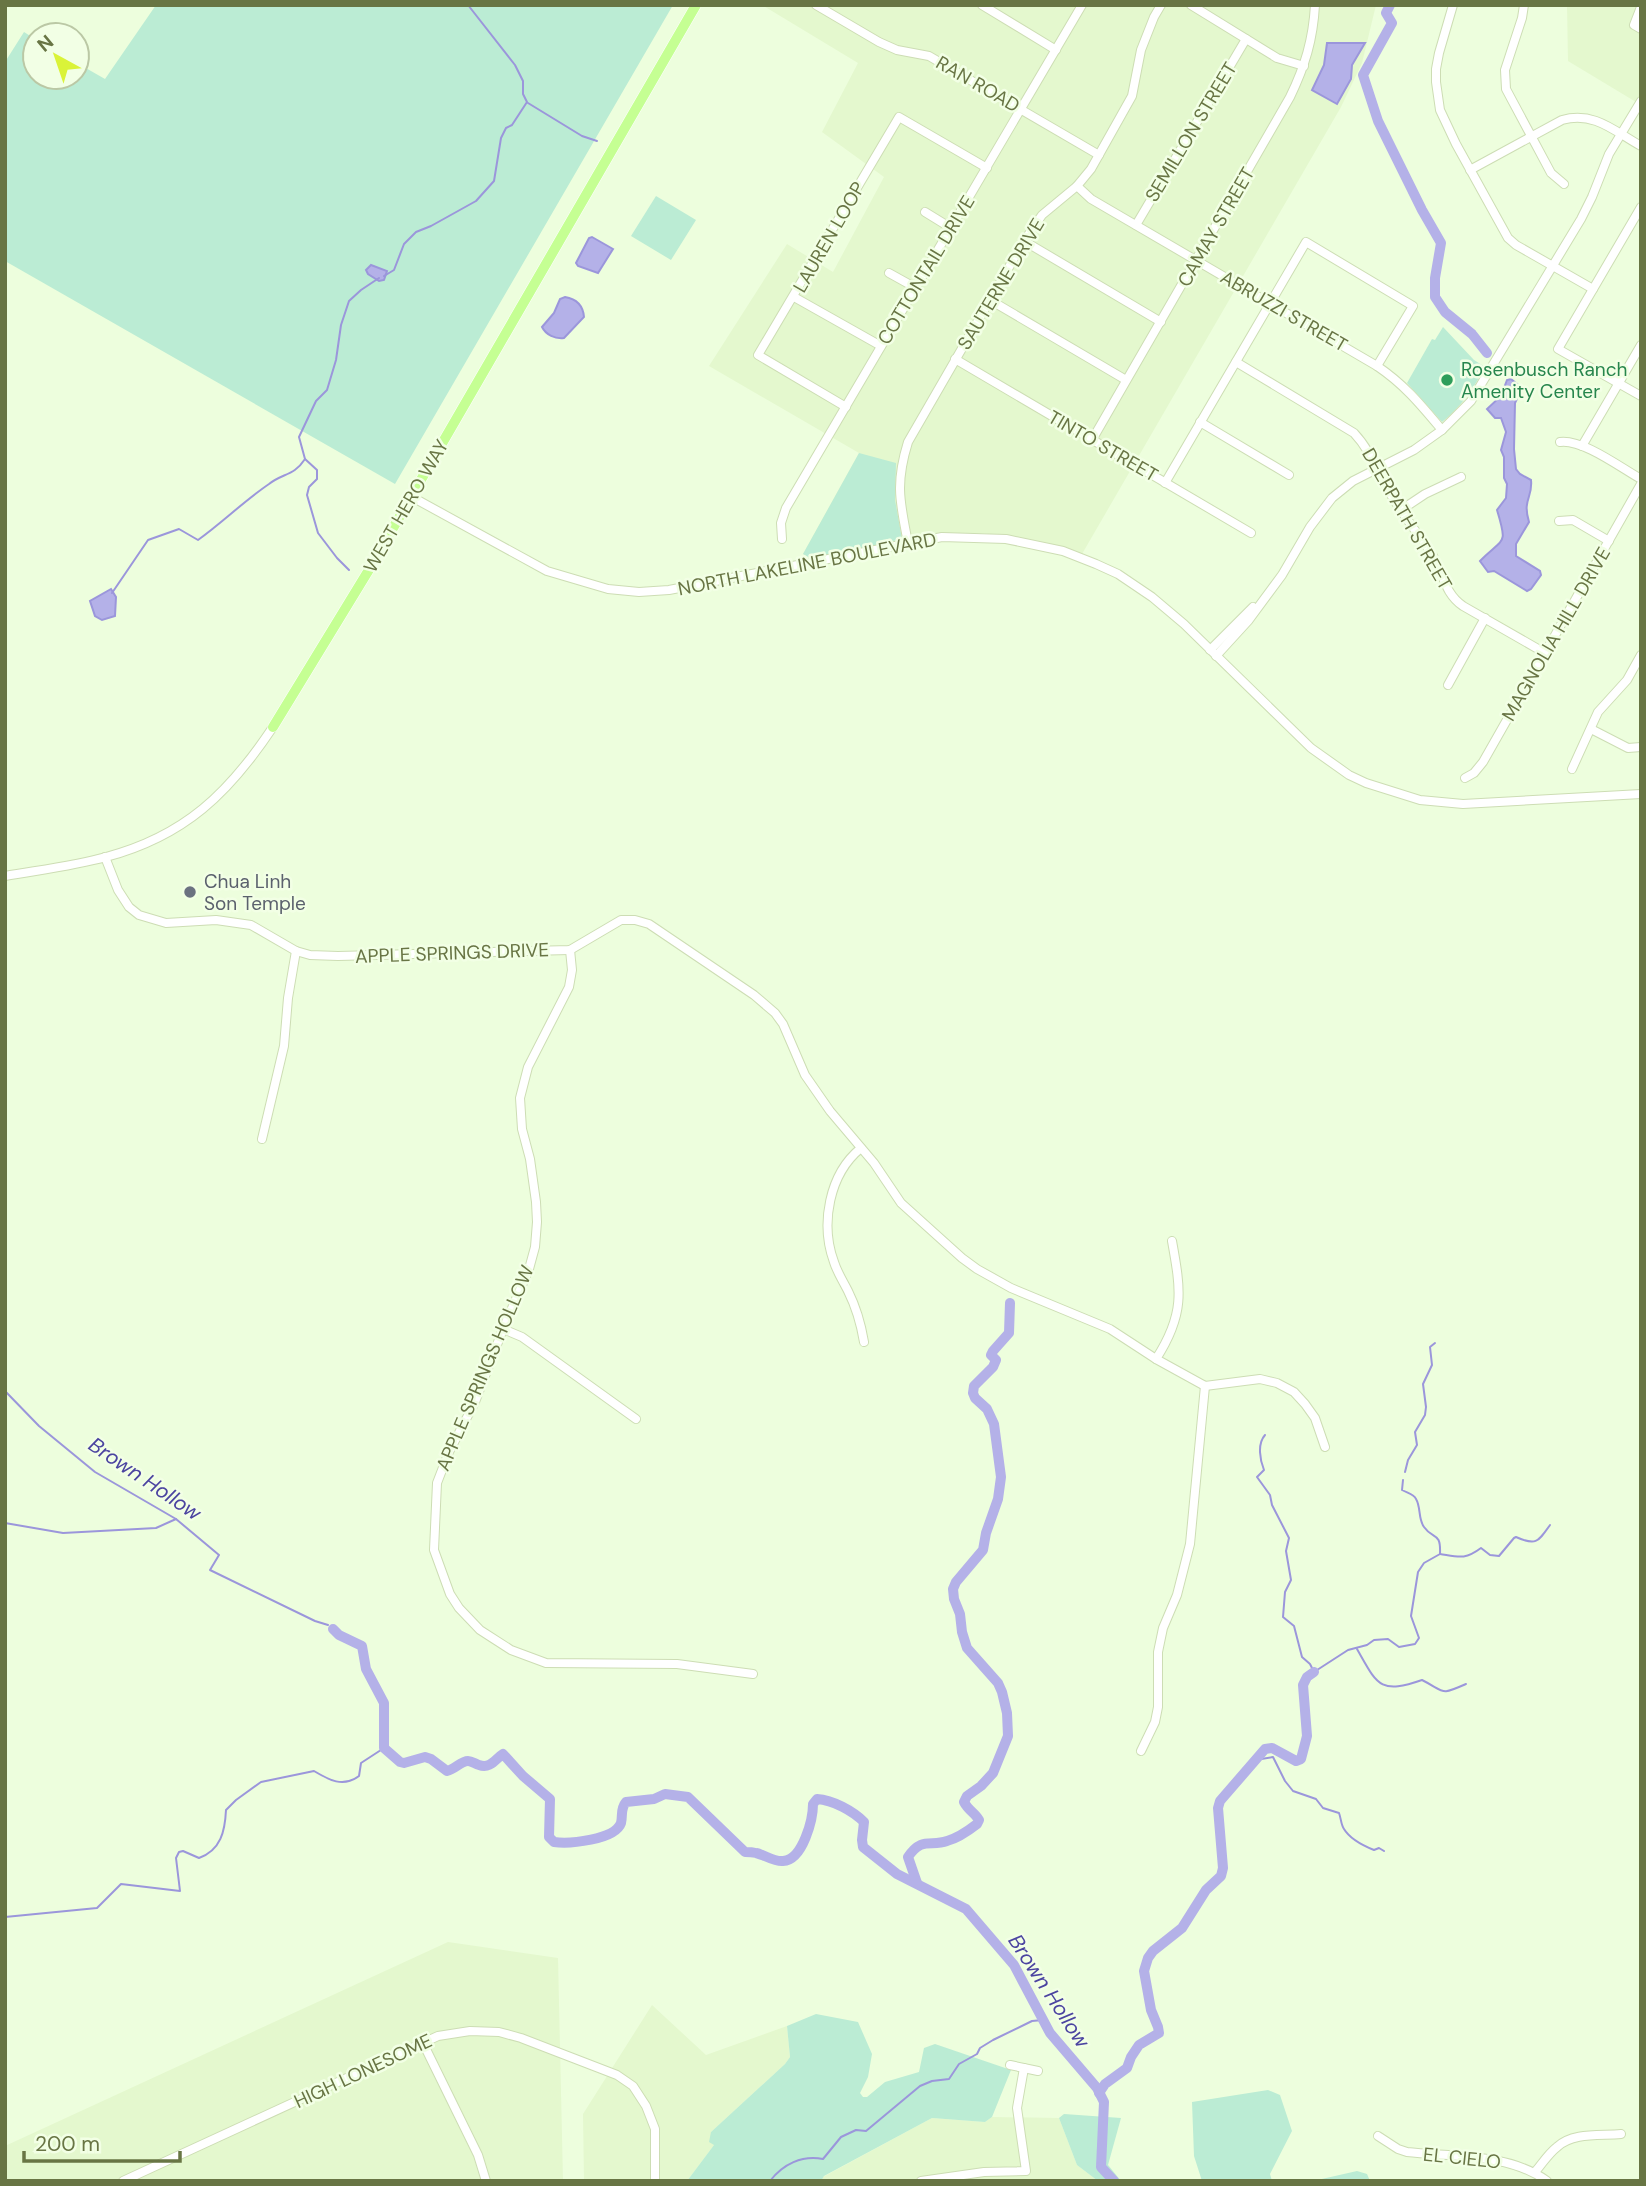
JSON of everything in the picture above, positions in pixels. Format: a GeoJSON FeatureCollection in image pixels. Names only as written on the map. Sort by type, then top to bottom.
{"type":"FeatureCollection","features":[{"type":"Feature","properties":{"kind":"main road","name":"WEST HERO WAY"},"geometry":{"type":"LineString","coordinates":[[273,727],[412,497],[695,5]]}},
{"type":"Feature","properties":{"kind":"street","name":"RAN ROAD"},"geometry":{"type":"LineString","coordinates":[[816,5],[879,42],[897,50],[929,56],[1099,155]]}},
{"type":"Feature","properties":{"kind":"street"},"geometry":{"type":"LineString","coordinates":[[982,5],[1056,50]]}},
{"type":"Feature","properties":{"kind":"street","name":"COTTONTAIL DRIVE"},"geometry":{"type":"LineString","coordinates":[[782,539],[781,523],[786,508],[1082,5]]}},
{"type":"Feature","properties":{"kind":"street","name":"SAUTERNE DRIVE"},"geometry":{"type":"LineString","coordinates":[[908,543],[899,494],[902,460],[908,442],[1024,241],[1042,215],[1077,186],[1091,169],[1132,96],[1141,50],[1161,5]]}},
{"type":"Feature","properties":{"kind":"street"},"geometry":{"type":"LineString","coordinates":[[1191,5],[1278,58],[1304,66]]}},
{"type":"Feature","properties":{"kind":"street","name":"CAMAY STREET"},"geometry":{"type":"LineString","coordinates":[[1092,440],[1290,97],[1304,66],[1314,33],[1315,5]]}},
{"type":"Feature","properties":{"kind":"street"},"geometry":{"type":"LineString","coordinates":[[1453,5],[1436,69],[1436,89],[1445,123],[1508,238],[1516,246],[1593,289]]}},
{"type":"Feature","properties":{"kind":"street"},"geometry":{"type":"LineString","coordinates":[[1524,5],[1505,71],[1505,82],[1509,98],[1551,173],[1564,184]]}},
{"type":"Feature","properties":{"kind":"street"},"geometry":{"type":"LineString","coordinates":[[1641,7],[1634,26],[1641,29]]}},
{"type":"Feature","properties":{"kind":"street","name":"SEMILLON STREET"},"geometry":{"type":"LineString","coordinates":[[1136,225],[1246,39]]}},
{"type":"Feature","properties":{"kind":"street"},"geometry":{"type":"LineString","coordinates":[[1213,653],[1261,601],[1332,498],[1353,481],[1414,450],[1442,430],[1471,401],[1581,219],[1609,154],[1641,101]]}},
{"type":"Feature","properties":{"kind":"street","name":"LAUREN LOOP"},"geometry":{"type":"LineString","coordinates":[[846,407],[758,355],[899,117],[987,168]]}},
{"type":"Feature","properties":{"kind":"street"},"geometry":{"type":"LineString","coordinates":[[1470,170],[1562,120],[1574,117],[1597,121],[1641,146]]}},
{"type":"Feature","properties":{"kind":"street","name":"ABRUZZI STREET"},"geometry":{"type":"LineString","coordinates":[[1077,186],[1091,199],[1377,366],[1399,381],[1442,430]]}},
{"type":"Feature","properties":{"kind":"street"},"geometry":{"type":"LineString","coordinates":[[1641,207],[1558,349],[1641,396]]}},
{"type":"Feature","properties":{"kind":"street"},"geometry":{"type":"LineString","coordinates":[[925,212],[951,228]]}},
{"type":"Feature","properties":{"kind":"street"},"geometry":{"type":"LineString","coordinates":[[1024,241],[1161,322]]}},
{"type":"Feature","properties":{"kind":"street"},"geometry":{"type":"LineString","coordinates":[[1165,482],[1306,242],[1413,306],[1377,366]]}},
{"type":"Feature","properties":{"kind":"street"},"geometry":{"type":"LineString","coordinates":[[889,272],[916,288]]}},
{"type":"Feature","properties":{"kind":"street"},"geometry":{"type":"LineString","coordinates":[[794,297],[881,346]]}},
{"type":"Feature","properties":{"kind":"street"},"geometry":{"type":"LineString","coordinates":[[990,300],[1126,380]]}},
{"type":"Feature","properties":{"kind":"street"},"geometry":{"type":"LineString","coordinates":[[1582,446],[1641,345]]}},
{"type":"Feature","properties":{"kind":"street","name":"TINTO STREET"},"geometry":{"type":"LineString","coordinates":[[955,359],[1251,533]]}},
{"type":"Feature","properties":{"kind":"street","name":"DEERPATH STREET"},"geometry":{"type":"LineString","coordinates":[[1236,362],[1354,433],[1366,445],[1401,510],[1434,558],[1448,591],[1458,603],[1545,653]]}},
{"type":"Feature","properties":{"kind":"street"},"geometry":{"type":"LineString","coordinates":[[1200,422],[1289,475]]}},
{"type":"Feature","properties":{"kind":"street"},"geometry":{"type":"LineString","coordinates":[[1560,442],[1568,441],[1582,446],[1641,482]]}},
{"type":"Feature","properties":{"kind":"street"},"geometry":{"type":"LineString","coordinates":[[1401,510],[1425,494],[1461,477]]}},
{"type":"Feature","properties":{"kind":"street","name":"MAGNOLIA HILL DRIVE"},"geometry":{"type":"LineString","coordinates":[[1465,778],[1474,773],[1483,762],[1641,482]]}},
{"type":"Feature","properties":{"kind":"street","name":"NORTH LAKELINE BOULEVARD"},"geometry":{"type":"LineString","coordinates":[[412,497],[547,571],[608,589],[639,592],[669,590],[943,537],[1006,539],[1063,551],[1118,574],[1152,597],[1184,624],[1311,748],[1349,775],[1420,800],[1463,804],[1641,794]]}},
{"type":"Feature","properties":{"kind":"street"},"geometry":{"type":"LineString","coordinates":[[1559,521],[1573,520],[1609,541]]}},
{"type":"Feature","properties":{"kind":"street"},"geometry":{"type":"LineString","coordinates":[[1448,685],[1485,618]]}},
{"type":"Feature","properties":{"kind":"street"},"geometry":{"type":"LineString","coordinates":[[1572,769],[1598,712],[1627,680],[1641,654]]}},
{"type":"Feature","properties":{"kind":"street","name":"WEST HERO WAY"},"geometry":{"type":"LineString","coordinates":[[5,876],[105,857],[146,843],[183,823],[234,781],[273,727]]}},
{"type":"Feature","properties":{"kind":"street"},"geometry":{"type":"LineString","coordinates":[[1591,729],[1628,748],[1641,747]]}},
{"type":"Feature","properties":{"kind":"street","name":"APPLE SPRINGS DRIVE"},"geometry":{"type":"LineString","coordinates":[[105,857],[118,890],[129,907],[139,915],[166,923],[216,920],[251,925],[296,951],[310,955],[570,950],[621,920],[649,924],[766,1005],[783,1024],[805,1075],[815,1091],[874,1163],[901,1203],[929,1230],[977,1269],[1011,1288],[1110,1329],[1156,1360],[1205,1386]]}},
{"type":"Feature","properties":{"kind":"street","name":"APPLE SPRINGS HOLLOW"},"geometry":{"type":"LineString","coordinates":[[570,950],[572,970],[569,987],[528,1067],[521,1091],[522,1129],[530,1159],[536,1202],[537,1238],[529,1269],[475,1402],[449,1452],[435,1490],[434,1550],[450,1594],[459,1608],[480,1630],[511,1650],[546,1663],[677,1664],[753,1674]]}},
{"type":"Feature","properties":{"kind":"street"},"geometry":{"type":"LineString","coordinates":[[262,1139],[284,1046],[296,951]]}},
{"type":"Feature","properties":{"kind":"street"},"geometry":{"type":"LineString","coordinates":[[861,1148],[845,1164],[837,1177],[828,1225],[834,1262],[856,1311],[864,1342]]}},
{"type":"Feature","properties":{"kind":"street"},"geometry":{"type":"LineString","coordinates":[[1156,1360],[1168,1340],[1178,1312],[1179,1287],[1172,1241]]}},
{"type":"Feature","properties":{"kind":"street"},"geometry":{"type":"LineString","coordinates":[[503,1329],[522,1337],[636,1419]]}},
{"type":"Feature","properties":{"kind":"street"},"geometry":{"type":"LineString","coordinates":[[1141,1751],[1155,1722],[1158,1707],[1158,1652],[1190,1544],[1205,1386],[1260,1379],[1278,1382],[1294,1392],[1305,1404],[1315,1418],[1325,1447]]}},
{"type":"Feature","properties":{"kind":"street","name":"HIGH LONESOME"},"geometry":{"type":"LineString","coordinates":[[123,2181],[438,2036],[470,2031],[499,2032],[521,2038],[617,2075],[633,2087],[646,2106],[655,2129],[655,2181]]}},
{"type":"Feature","properties":{"kind":"street"},"geometry":{"type":"LineString","coordinates":[[424,2043],[478,2155],[486,2181]]}},
{"type":"Feature","properties":{"kind":"street"},"geometry":{"type":"LineString","coordinates":[[1010,2065],[1038,2071]]}},
{"type":"Feature","properties":{"kind":"street"},"geometry":{"type":"LineString","coordinates":[[921,2181],[984,2172],[1026,2171],[1017,2108],[1024,2068]]}},
{"type":"Feature","properties":{"kind":"street"},"geometry":{"type":"LineString","coordinates":[[1535,2172],[1554,2149],[1568,2140],[1621,2134]]}},
{"type":"Feature","properties":{"kind":"street","name":"EL CIELO"},"geometry":{"type":"LineString","coordinates":[[1378,2136],[1407,2152],[1515,2164],[1535,2172],[1547,2181]]}},
{"type":"Feature","properties":{"kind":"shaded area"},"geometry":{"type":"Polygon","coordinates":[[[156,5],[673,5],[395,484],[5,261],[5,62],[21,37],[21,91],[91,91],[91,71],[105,79],[156,5]]]}},
{"type":"Feature","properties":{"kind":"shaded area"},"geometry":{"type":"Polygon","coordinates":[[[762,5],[1376,5],[1362,63],[1341,107],[1082,554],[1065,547],[984,533],[937,535],[812,559],[803,554],[859,453],[709,366],[787,244],[833,272],[884,177],[822,132],[858,63],[762,5]]]}},
{"type":"Feature","properties":{"kind":"shaded area"},"geometry":{"type":"Polygon","coordinates":[[[1567,5],[1641,5],[1641,105],[1568,61],[1567,5]]]}},
{"type":"Feature","properties":{"kind":"shaded area"},"geometry":{"type":"Polygon","coordinates":[[[656,196],[696,220],[671,260],[631,236],[656,196]]]}},
{"type":"Feature","properties":{"kind":"shaded area"},"geometry":{"type":"Polygon","coordinates":[[[1443,327],[1474,360],[1485,367],[1466,397],[1442,422],[1407,383],[1432,339],[1435,340],[1443,327]]]}},
{"type":"Feature","properties":{"kind":"shaded area"},"geometry":{"type":"Polygon","coordinates":[[[859,453],[896,463],[895,500],[902,539],[812,559],[803,554],[859,453]]]}},
{"type":"Feature","properties":{"kind":"shaded area"},"geometry":{"type":"Polygon","coordinates":[[[448,1942],[558,1958],[563,2181],[5,2181],[5,2146],[448,1942]]]}},
{"type":"Feature","properties":{"kind":"shaded area"},"geometry":{"type":"Polygon","coordinates":[[[652,2005],[706,2055],[787,2026],[790,2057],[711,2132],[714,2145],[687,2181],[584,2181],[583,2114],[652,2005]]]}},
{"type":"Feature","properties":{"kind":"shaded area"},"geometry":{"type":"Polygon","coordinates":[[[816,2014],[858,2022],[872,2054],[868,2077],[860,2093],[863,2097],[867,2097],[885,2082],[919,2072],[924,2048],[935,2044],[1011,2070],[992,2117],[985,2122],[932,2118],[824,2176],[821,2181],[687,2181],[714,2145],[709,2142],[711,2132],[790,2057],[787,2026],[816,2014]]]}},
{"type":"Feature","properties":{"kind":"shaded area"},"geometry":{"type":"Polygon","coordinates":[[[1268,2090],[1280,2095],[1292,2131],[1270,2174],[1272,2181],[1202,2181],[1194,2156],[1192,2102],[1268,2090]]]}},
{"type":"Feature","properties":{"kind":"shaded area"},"geometry":{"type":"Polygon","coordinates":[[[1064,2114],[1121,2118],[1108,2165],[1121,2181],[1098,2181],[1077,2165],[1059,2118],[1064,2114]]]}},
{"type":"Feature","properties":{"kind":"shaded area"},"geometry":{"type":"Polygon","coordinates":[[[992,2117],[1059,2118],[1077,2165],[1098,2181],[821,2181],[823,2177],[932,2118],[985,2122],[992,2117]]]}},
{"type":"Feature","properties":{"kind":"shaded area"},"geometry":{"type":"Polygon","coordinates":[[[1357,2171],[1367,2174],[1370,2181],[1313,2181],[1357,2171]]]}},
{"type":"Feature","properties":{"kind":"water"},"geometry":{"type":"Polygon","coordinates":[[[1327,43],[1365,43],[1352,65],[1351,79],[1337,104],[1312,90],[1324,65],[1327,43]]]}},
{"type":"Feature","properties":{"kind":"water"},"geometry":{"type":"Polygon","coordinates":[[[592,237],[613,249],[598,273],[576,263],[592,237]]]}},
{"type":"Feature","properties":{"kind":"water"},"geometry":{"type":"Polygon","coordinates":[[[371,265],[387,271],[384,280],[379,281],[368,274],[366,270],[371,265]]]}},
{"type":"Feature","properties":{"kind":"water"},"geometry":{"type":"Polygon","coordinates":[[[565,297],[579,303],[584,317],[564,338],[557,338],[542,327],[554,313],[560,299],[565,297]]]}},
{"type":"Feature","properties":{"kind":"water"},"geometry":{"type":"Polygon","coordinates":[[[1511,379],[1522,388],[1515,403],[1516,469],[1531,480],[1527,503],[1529,522],[1516,544],[1516,556],[1540,571],[1541,575],[1527,591],[1494,571],[1488,572],[1480,561],[1502,540],[1497,510],[1506,498],[1507,484],[1501,450],[1506,432],[1501,418],[1495,418],[1487,409],[1501,396],[1507,380],[1511,379]]]}},
{"type":"Feature","properties":{"kind":"water"},"geometry":{"type":"Polygon","coordinates":[[[111,589],[116,597],[115,616],[102,620],[95,616],[90,601],[111,589]]]}},
{"type":"Feature","properties":{"kind":"waterway"},"geometry":{"type":"LineString","coordinates":[[384,276],[394,270],[404,244],[416,232],[476,201],[494,181],[501,138],[527,102],[523,94],[523,81],[515,65],[468,5]]}},
{"type":"Feature","properties":{"kind":"waterway"},"geometry":{"type":"LineString","coordinates":[[1390,5],[1386,13],[1392,23],[1363,75],[1378,121],[1441,243],[1435,297],[1445,312],[1472,334],[1487,353]]}},
{"type":"Feature","properties":{"kind":"waterway"},"geometry":{"type":"LineString","coordinates":[[528,103],[582,136],[597,141]]}},
{"type":"Feature","properties":{"kind":"waterway"},"geometry":{"type":"LineString","coordinates":[[349,570],[318,533],[307,495],[309,487],[317,479],[317,470],[305,459],[299,437],[316,401],[327,390],[349,301],[379,278]]}},
{"type":"Feature","properties":{"kind":"waterway"},"geometry":{"type":"LineString","coordinates":[[112,593],[148,540],[179,529],[198,540],[274,480],[297,469],[305,459]]}},
{"type":"Feature","properties":{"kind":"waterway"},"geometry":{"type":"LineString","coordinates":[[917,1883],[908,1857],[922,1844],[951,1840],[977,1824],[979,1820],[964,1802],[967,1796],[993,1773],[1008,1736],[1007,1713],[1002,1692],[998,1683],[967,1648],[953,1589],[983,1550],[998,1499],[1001,1477],[994,1424],[987,1409],[973,1393],[974,1386],[993,1367],[996,1360],[991,1355],[993,1351],[1009,1333],[1010,1303]]}},
{"type":"Feature","properties":{"kind":"waterway"},"geometry":{"type":"LineString","coordinates":[[1405,1472],[1408,1460],[1417,1445],[1415,1432],[1425,1415],[1423,1384],[1432,1365],[1430,1347],[1435,1343]]}},
{"type":"Feature","properties":{"kind":"waterway","name":"Brown Hollow"},"geometry":{"type":"LineString","coordinates":[[5,1391],[39,1426],[95,1472],[176,1519],[219,1555],[210,1570],[328,1625]]}},
{"type":"Feature","properties":{"kind":"waterway"},"geometry":{"type":"LineString","coordinates":[[1265,1435],[1260,1447],[1264,1470],[1257,1477],[1270,1495],[1272,1505],[1289,1538],[1286,1551],[1291,1580],[1285,1592],[1283,1617],[1294,1626],[1302,1657],[1314,1672],[1348,1650],[1367,1645],[1374,1640],[1388,1639],[1399,1647],[1415,1644],[1419,1638],[1411,1616],[1418,1572],[1424,1563],[1440,1554],[1440,1547],[1438,1539],[1422,1524],[1415,1497],[1402,1490],[1403,1480]]}},
{"type":"Feature","properties":{"kind":"waterway"},"geometry":{"type":"LineString","coordinates":[[5,1523],[63,1533],[156,1528],[176,1519]]}},
{"type":"Feature","properties":{"kind":"waterway"},"geometry":{"type":"LineString","coordinates":[[1440,1554],[1462,1557],[1481,1548],[1490,1555],[1499,1556],[1514,1538],[1536,1541],[1550,1525]]}},
{"type":"Feature","properties":{"kind":"waterway","name":"Brown Hollow"},"geometry":{"type":"LineString","coordinates":[[333,1629],[339,1635],[362,1646],[366,1669],[384,1703],[384,1748],[400,1762],[425,1757],[447,1771],[468,1761],[487,1766],[503,1754],[550,1799],[549,1837],[554,1842],[601,1837],[617,1829],[626,1802],[654,1799],[665,1794],[688,1797],[745,1852],[783,1861],[796,1854],[806,1838],[813,1804],[817,1799],[836,1804],[854,1814],[864,1822],[863,1847],[897,1874],[966,1909],[1014,1965],[1050,2033],[1097,2088],[1104,2102],[1101,2167],[1114,2181]]}},
{"type":"Feature","properties":{"kind":"waterway"},"geometry":{"type":"LineString","coordinates":[[1357,1649],[1375,1678],[1388,1686],[1422,1680],[1439,1690],[1447,1691],[1466,1684]]}},
{"type":"Feature","properties":{"kind":"waterway"},"geometry":{"type":"LineString","coordinates":[[1099,2093],[1105,2084],[1127,2068],[1139,2045],[1159,2033],[1151,2010],[1144,1971],[1153,1951],[1182,1928],[1206,1890],[1221,1876],[1223,1868],[1218,1808],[1220,1801],[1265,1749],[1272,1748],[1296,1761],[1301,1759],[1307,1736],[1303,1685],[1307,1677],[1314,1672]]}},
{"type":"Feature","properties":{"kind":"waterway"},"geometry":{"type":"LineString","coordinates":[[5,1917],[97,1908],[121,1884],[180,1891],[176,1858],[179,1852],[183,1851],[199,1858],[212,1850],[223,1832],[226,1810],[261,1782],[314,1771],[331,1780],[347,1782],[359,1776],[361,1763],[384,1748]]}},
{"type":"Feature","properties":{"kind":"waterway"},"geometry":{"type":"LineString","coordinates":[[1255,1760],[1273,1757],[1293,1791],[1316,1799],[1323,1808],[1339,1813],[1343,1827],[1350,1836],[1374,1850],[1379,1848],[1384,1851]]}},
{"type":"Feature","properties":{"kind":"waterway"},"geometry":{"type":"LineString","coordinates":[[770,2181],[793,2162],[808,2158],[823,2159],[841,2137],[856,2130],[866,2131],[920,2086],[949,2079],[959,2064],[977,2054],[980,2048],[993,2040],[1032,2021],[1043,2020]]}},
{"type":"Feature","properties":{"kind":"place","name":"Rosenbusch Ranch Amenity Center"},"geometry":{"type":"Point","coordinates":[1447,380]}},
{"type":"Feature","properties":{"kind":"place","name":"Chua Linh Son Temple"},"geometry":{"type":"Point","coordinates":[190,892]}}]}
